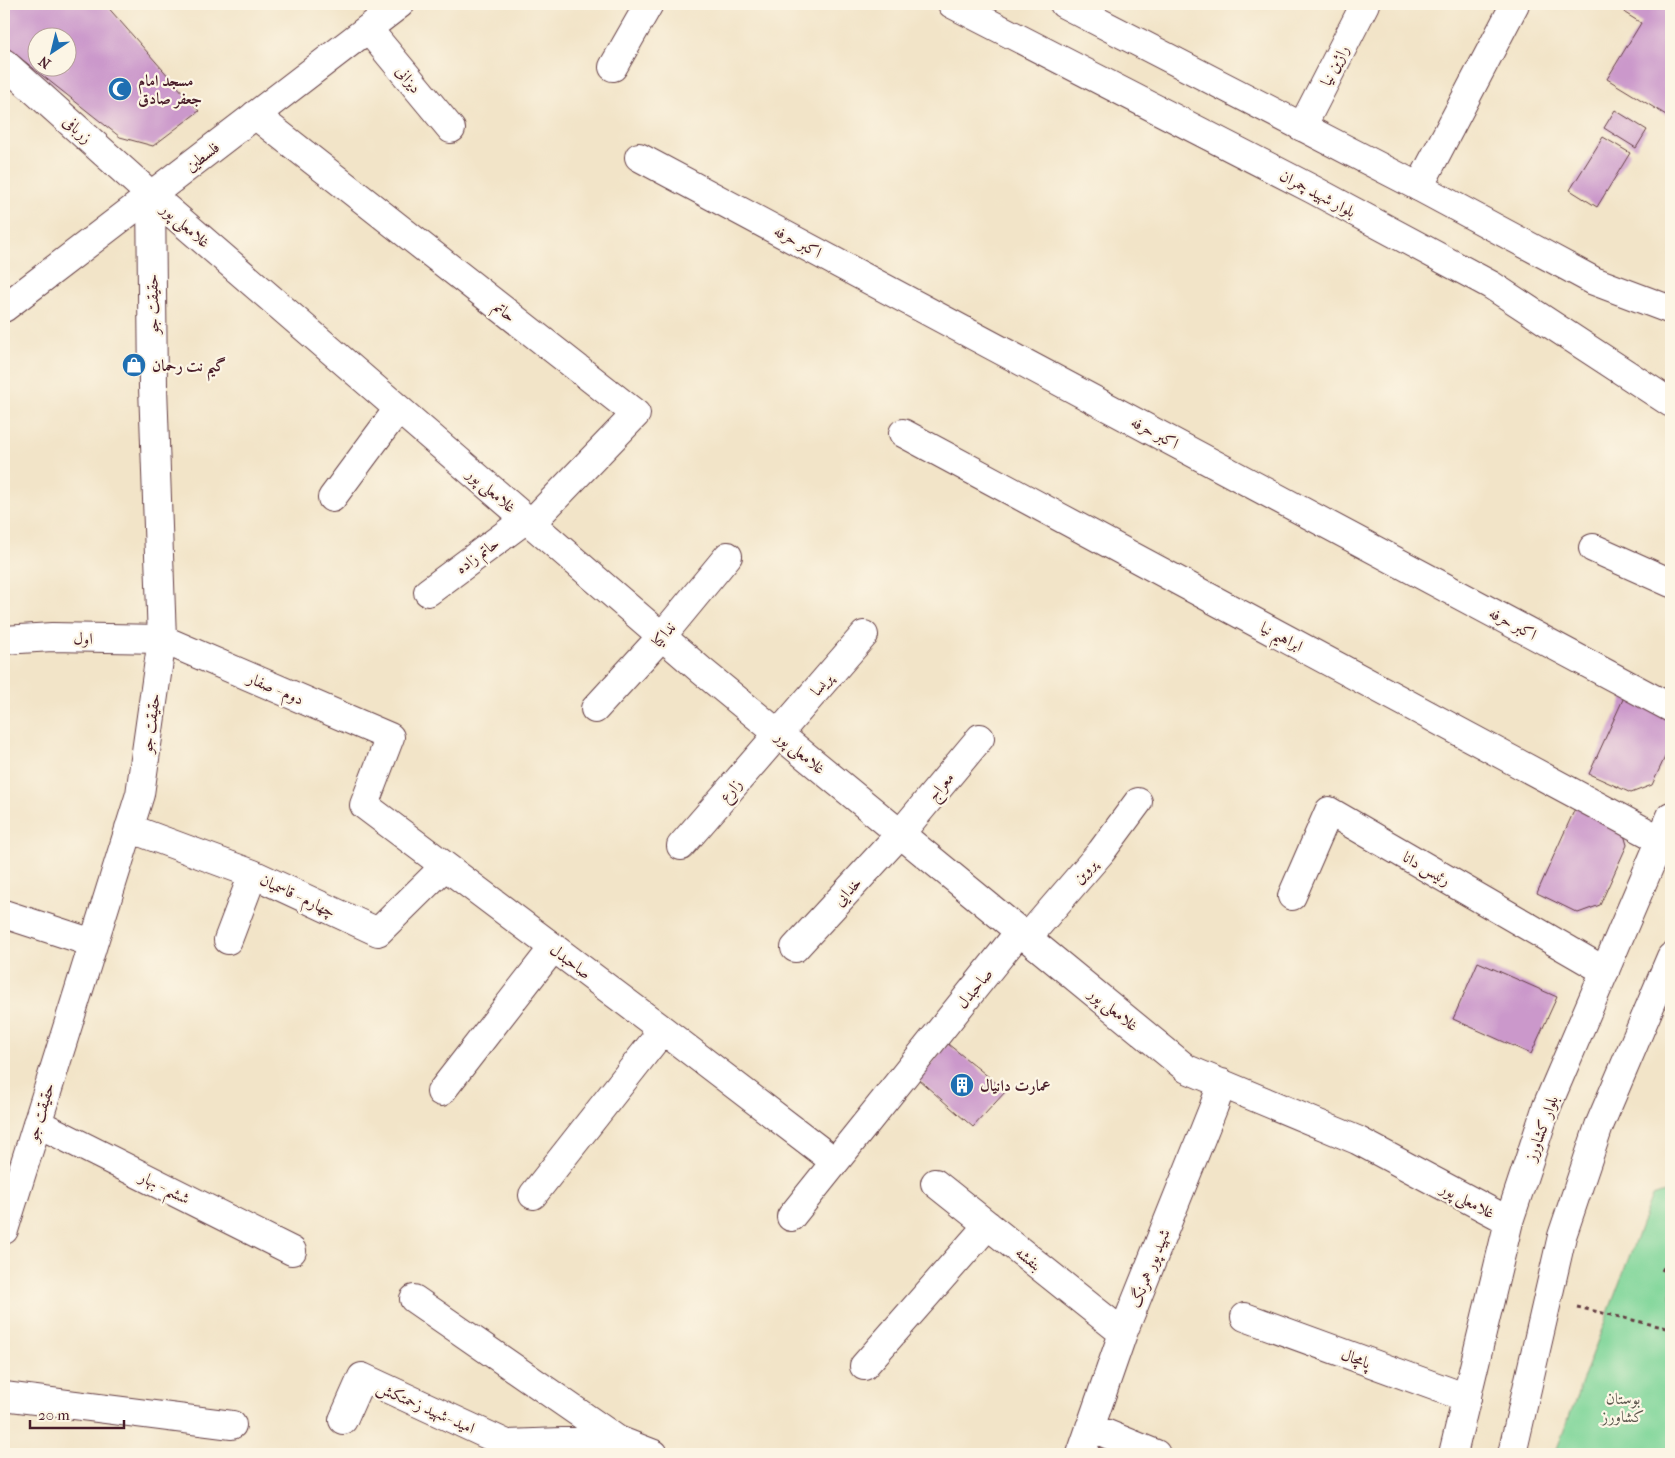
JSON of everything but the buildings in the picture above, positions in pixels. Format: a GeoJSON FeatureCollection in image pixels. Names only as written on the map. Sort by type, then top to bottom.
{"type":"FeatureCollection","features":[{"type":"Feature","properties":{"kind":"street"},"geometry":{"type":"LineString","coordinates":[[613,66],[649,4]]}},
{"type":"Feature","properties":{"kind":"street","name":"بلوار شهید چمران"},"geometry":{"type":"LineString","coordinates":[[952,4],[1312,189],[1490,285],[1665,393]]}},
{"type":"Feature","properties":{"kind":"street"},"geometry":{"type":"LineString","coordinates":[[1064,4],[1419,187],[1594,281],[1671,310]]}},
{"type":"Feature","properties":{"kind":"street","name":"راژین نیا"},"geometry":{"type":"LineString","coordinates":[[1302,127],[1365,4]]}},
{"type":"Feature","properties":{"kind":"street"},"geometry":{"type":"LineString","coordinates":[[1419,187],[1515,4]]}},
{"type":"Feature","properties":{"kind":"street","name":"فلسطین"},"geometry":{"type":"LineString","coordinates":[[4,308],[255,115],[383,13]]}},
{"type":"Feature","properties":{"kind":"street","name":"دیزانی"},"geometry":{"type":"LineString","coordinates":[[383,13],[451,129]]}},
{"type":"Feature","properties":{"kind":"street","name":"زربافی"},"geometry":{"type":"LineString","coordinates":[[4,63],[151,195]]}},
{"type":"Feature","properties":{"kind":"street","name":"حاتم"},"geometry":{"type":"LineString","coordinates":[[255,115],[636,414],[529,521]]}},
{"type":"Feature","properties":{"kind":"street","name":"اکبر حرفه"},"geometry":{"type":"LineString","coordinates":[[640,157],[1671,708]]}},
{"type":"Feature","properties":{"kind":"street","name":"غلامعلی پور"},"geometry":{"type":"LineString","coordinates":[[151,195],[778,734],[1188,1069],[1357,1140],[1508,1221]]}},
{"type":"Feature","properties":{"kind":"street","name":"حقیقت جو"},"geometry":{"type":"LineString","coordinates":[[4,1230],[14,1163],[37,1123],[140,794],[162,639],[153,388],[151,195]]}},
{"type":"Feature","properties":{"kind":"street"},"geometry":{"type":"LineString","coordinates":[[332,498],[398,409]]}},
{"type":"Feature","properties":{"kind":"street","name":"ابراهیم نیا"},"geometry":{"type":"LineString","coordinates":[[903,433],[1666,828]]}},
{"type":"Feature","properties":{"kind":"street","name":"حاتم زاده"},"geometry":{"type":"LineString","coordinates":[[428,592],[529,521]]}},
{"type":"Feature","properties":{"kind":"street"},"geometry":{"type":"LineString","coordinates":[[1593,548],[1671,583]]}},
{"type":"Feature","properties":{"kind":"street","name":"نداکیا"},"geometry":{"type":"LineString","coordinates":[[595,709],[662,636],[728,556]]}},
{"type":"Feature","properties":{"kind":"street","name":"پریسا"},"geometry":{"type":"LineString","coordinates":[[778,734],[864,635]]}},
{"type":"Feature","properties":{"kind":"street","name":"اول"},"geometry":{"type":"LineString","coordinates":[[4,640],[52,638],[162,639]]}},
{"type":"Feature","properties":{"kind":"street","name":"دوم - صفار"},"geometry":{"type":"LineString","coordinates":[[162,639],[390,737]]}},
{"type":"Feature","properties":{"kind":"street","name":"زارع"},"geometry":{"type":"LineString","coordinates":[[681,846],[778,734]]}},
{"type":"Feature","properties":{"kind":"street","name":"صاحبدل"},"geometry":{"type":"LineString","coordinates":[[390,737],[364,805],[834,1161]]}},
{"type":"Feature","properties":{"kind":"street","name":"معراج"},"geometry":{"type":"LineString","coordinates":[[900,834],[980,738]]}},
{"type":"Feature","properties":{"kind":"street","name":"پروین"},"geometry":{"type":"LineString","coordinates":[[1024,935],[1101,852],[1138,802]]}},
{"type":"Feature","properties":{"kind":"street","name":"رئیس دانا"},"geometry":{"type":"LineString","coordinates":[[1292,896],[1329,812],[1605,971]]}},
{"type":"Feature","properties":{"kind":"street","name":"چهارم - قاسمیان"},"geometry":{"type":"LineString","coordinates":[[129,828],[253,874],[378,932],[445,866]]}},
{"type":"Feature","properties":{"kind":"street","name":"بلوار کشاورز"},"geometry":{"type":"LineString","coordinates":[[1453,1454],[1508,1221],[1548,1106],[1666,828]]}},
{"type":"Feature","properties":{"kind":"street","name":"خدایی"},"geometry":{"type":"LineString","coordinates":[[794,948],[900,834]]}},
{"type":"Feature","properties":{"kind":"street"},"geometry":{"type":"LineString","coordinates":[[228,940],[253,874]]}},
{"type":"Feature","properties":{"kind":"street"},"geometry":{"type":"LineString","coordinates":[[4,914],[93,944]]}},
{"type":"Feature","properties":{"kind":"street","name":"صاحبدل"},"geometry":{"type":"LineString","coordinates":[[791,1216],[834,1161],[1024,935]]}},
{"type":"Feature","properties":{"kind":"street"},"geometry":{"type":"LineString","coordinates":[[441,1092],[553,948]]}},
{"type":"Feature","properties":{"kind":"street"},"geometry":{"type":"LineString","coordinates":[[1512,1454],[1562,1236],[1599,1126],[1668,974]]}},
{"type":"Feature","properties":{"kind":"street"},"geometry":{"type":"LineString","coordinates":[[533,1195],[663,1030]]}},
{"type":"Feature","properties":{"kind":"street","name":"شهید پور همرنگ"},"geometry":{"type":"LineString","coordinates":[[1081,1454],[1123,1333],[1222,1084]]}},
{"type":"Feature","properties":{"kind":"street","name":"ششم - بهار"},"geometry":{"type":"LineString","coordinates":[[37,1123],[292,1252]]}},
{"type":"Feature","properties":{"kind":"street","name":"بنفشه"},"geometry":{"type":"LineString","coordinates":[[936,1183],[1123,1333]]}},
{"type":"Feature","properties":{"kind":"street"},"geometry":{"type":"LineString","coordinates":[[864,1366],[988,1225]]}},
{"type":"Feature","properties":{"kind":"street"},"geometry":{"type":"LineString","coordinates":[[414,1299],[615,1447]]}},
{"type":"Feature","properties":{"kind":"street","name":"پامچال"},"geometry":{"type":"LineString","coordinates":[[1245,1317],[1467,1398]]}},
{"type":"Feature","properties":{"kind":"street","name":"امید -شهید زحمتکش"},"geometry":{"type":"LineString","coordinates":[[343,1420],[362,1378],[507,1444],[615,1447],[654,1454]]}},
{"type":"Feature","properties":{"kind":"street"},"geometry":{"type":"LineString","coordinates":[[4,1396],[232,1425]]}},
{"type":"Feature","properties":{"kind":"street"},"geometry":{"type":"LineString","coordinates":[[1090,1427],[1156,1454]]}},
{"type":"Feature","properties":{"kind":"path"},"geometry":{"type":"LineString","coordinates":[[1662,1271],[1671,1255]]}},
{"type":"Feature","properties":{"kind":"path"},"geometry":{"type":"LineString","coordinates":[[1547,1300],[1671,1329]]}},
{"type":"Feature","properties":{"kind":"green space","name":"بوستان کشاورز"},"geometry":{"type":"Polygon","coordinates":[[[1671,1190],[1671,1454],[1555,1454],[1652,1196],[1671,1190]]]}},
{"type":"Feature","properties":{"kind":"place","name":"مسجد امام جعفر صادق"},"geometry":{"type":"Point","coordinates":[120,89]}},
{"type":"Feature","properties":{"kind":"place","name":"گیم نت رحمان"},"geometry":{"type":"Point","coordinates":[134,365]}},
{"type":"Feature","properties":{"kind":"place","name":"عمارت دانیال"},"geometry":{"type":"Point","coordinates":[962,1085]}}]}
